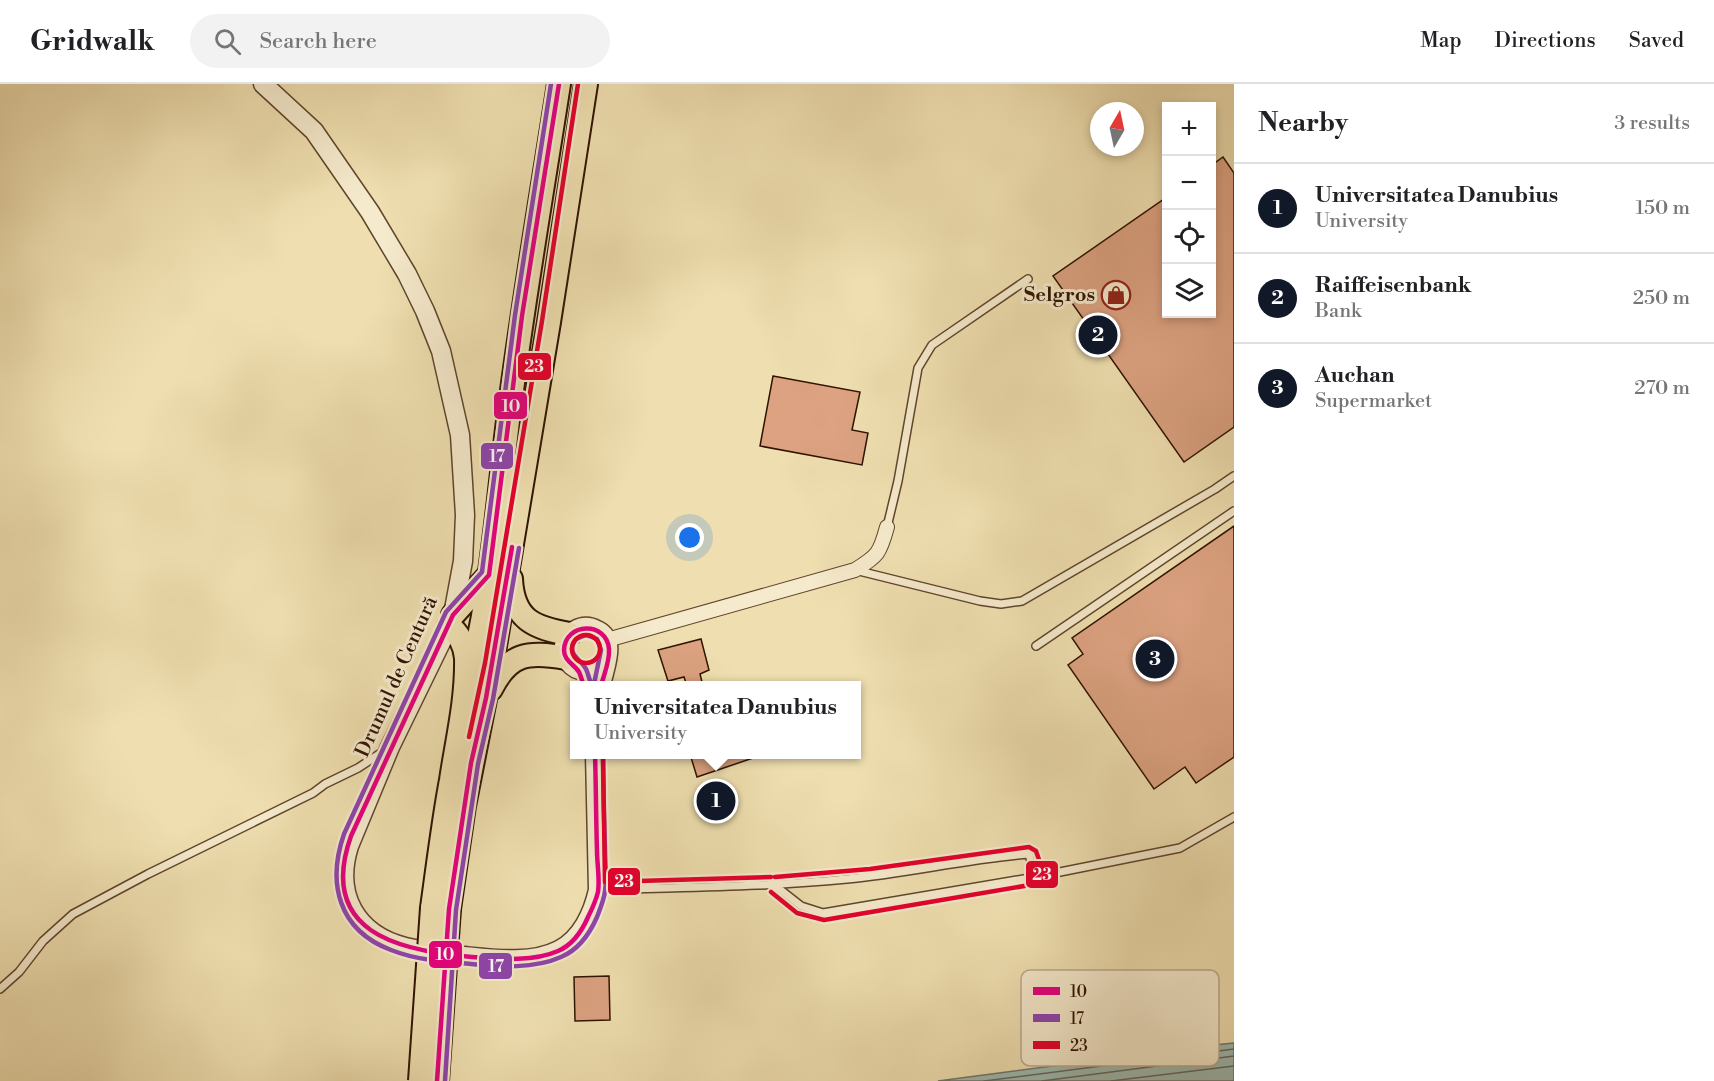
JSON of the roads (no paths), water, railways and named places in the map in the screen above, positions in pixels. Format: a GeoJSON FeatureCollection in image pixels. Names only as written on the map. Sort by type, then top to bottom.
{"type":"FeatureCollection","features":[{"type":"Feature","properties":{"kind":"main road"},"geometry":{"type":"LineString","coordinates":[[475,697],[475,659],[486,599],[522,316],[559,84]]}},
{"type":"Feature","properties":{"kind":"main road"},"geometry":{"type":"LineString","coordinates":[[437,1081],[443,827],[475,697],[499,620],[586,84]]}},
{"type":"Feature","properties":{"kind":"main road"},"geometry":{"type":"LineString","coordinates":[[510,557],[512,588],[517,609],[527,621],[539,628],[570,634]]}},
{"type":"Feature","properties":{"kind":"main road"},"geometry":{"type":"LineString","coordinates":[[475,697],[464,646],[451,621],[489,575]]}},
{"type":"Feature","properties":{"kind":"main road"},"geometry":{"type":"LineString","coordinates":[[475,697],[518,657],[531,654],[576,671]]}},
{"type":"Feature","properties":{"kind":"main road"},"geometry":{"type":"LineString","coordinates":[[420,1081],[441,908]]}},
{"type":"Feature","properties":{"kind":"street","name":"Drumul de Centură"},"geometry":{"type":"LineString","coordinates":[[263,84],[314,131],[370,212],[412,283],[441,351],[460,435],[465,515],[460,587],[451,621],[390,747],[358,821],[344,862],[343,876],[347,900],[357,917],[373,932],[403,946],[423,951],[497,959],[541,956],[560,950],[574,938],[592,910],[598,890],[596,759]]}},
{"type":"Feature","properties":{"kind":"street"},"geometry":{"type":"LineString","coordinates":[[607,640],[855,570],[874,558],[882,548],[887,527]]}},
{"type":"Feature","properties":{"kind":"street"},"geometry":{"type":"LineString","coordinates":[[602,681],[609,654],[607,640],[602,633],[595,628],[577,628],[565,641],[564,650],[576,671],[588,672],[598,669],[606,661]]}},
{"type":"Feature","properties":{"kind":"lane"},"geometry":{"type":"LineString","coordinates":[[887,527],[918,368],[932,345],[1028,279]]}},
{"type":"Feature","properties":{"kind":"lane"},"geometry":{"type":"LineString","coordinates":[[855,570],[980,601],[1001,604],[1022,601],[1234,476]]}},
{"type":"Feature","properties":{"kind":"lane"},"geometry":{"type":"LineString","coordinates":[[1036,646],[1234,511]]}},
{"type":"Feature","properties":{"kind":"lane"},"geometry":{"type":"LineString","coordinates":[[0,989],[18,972],[43,941],[73,914],[148,874],[313,793],[390,747]]}},
{"type":"Feature","properties":{"kind":"lane"},"geometry":{"type":"LineString","coordinates":[[772,884],[801,906],[823,914],[1035,878],[1180,848],[1234,817]]}},
{"type":"Feature","properties":{"kind":"lane"},"geometry":{"type":"LineString","coordinates":[[598,890],[849,879],[1029,854],[1035,878]]}},
{"type":"Feature","properties":{"kind":"water"},"geometry":{"type":"Polygon","coordinates":[[[1234,1043],[1234,1081],[938,1081],[1053,1066],[1219,1066],[1219,1044],[1234,1043]]]}},
{"type":"Feature","properties":{"kind":"place","name":"Selgros"},"geometry":{"type":"Point","coordinates":[1116,295]}},
{"type":"Feature","properties":{"kind":"place","name":"Raiffeisenbank"},"geometry":{"type":"Point","coordinates":[1098,335]}},
{"type":"Feature","properties":{"kind":"place","name":"Auchan"},"geometry":{"type":"Point","coordinates":[1155,659]}},
{"type":"Feature","properties":{"kind":"place","name":"Universitatea Danubius"},"geometry":{"type":"Point","coordinates":[716,801]}}]}
